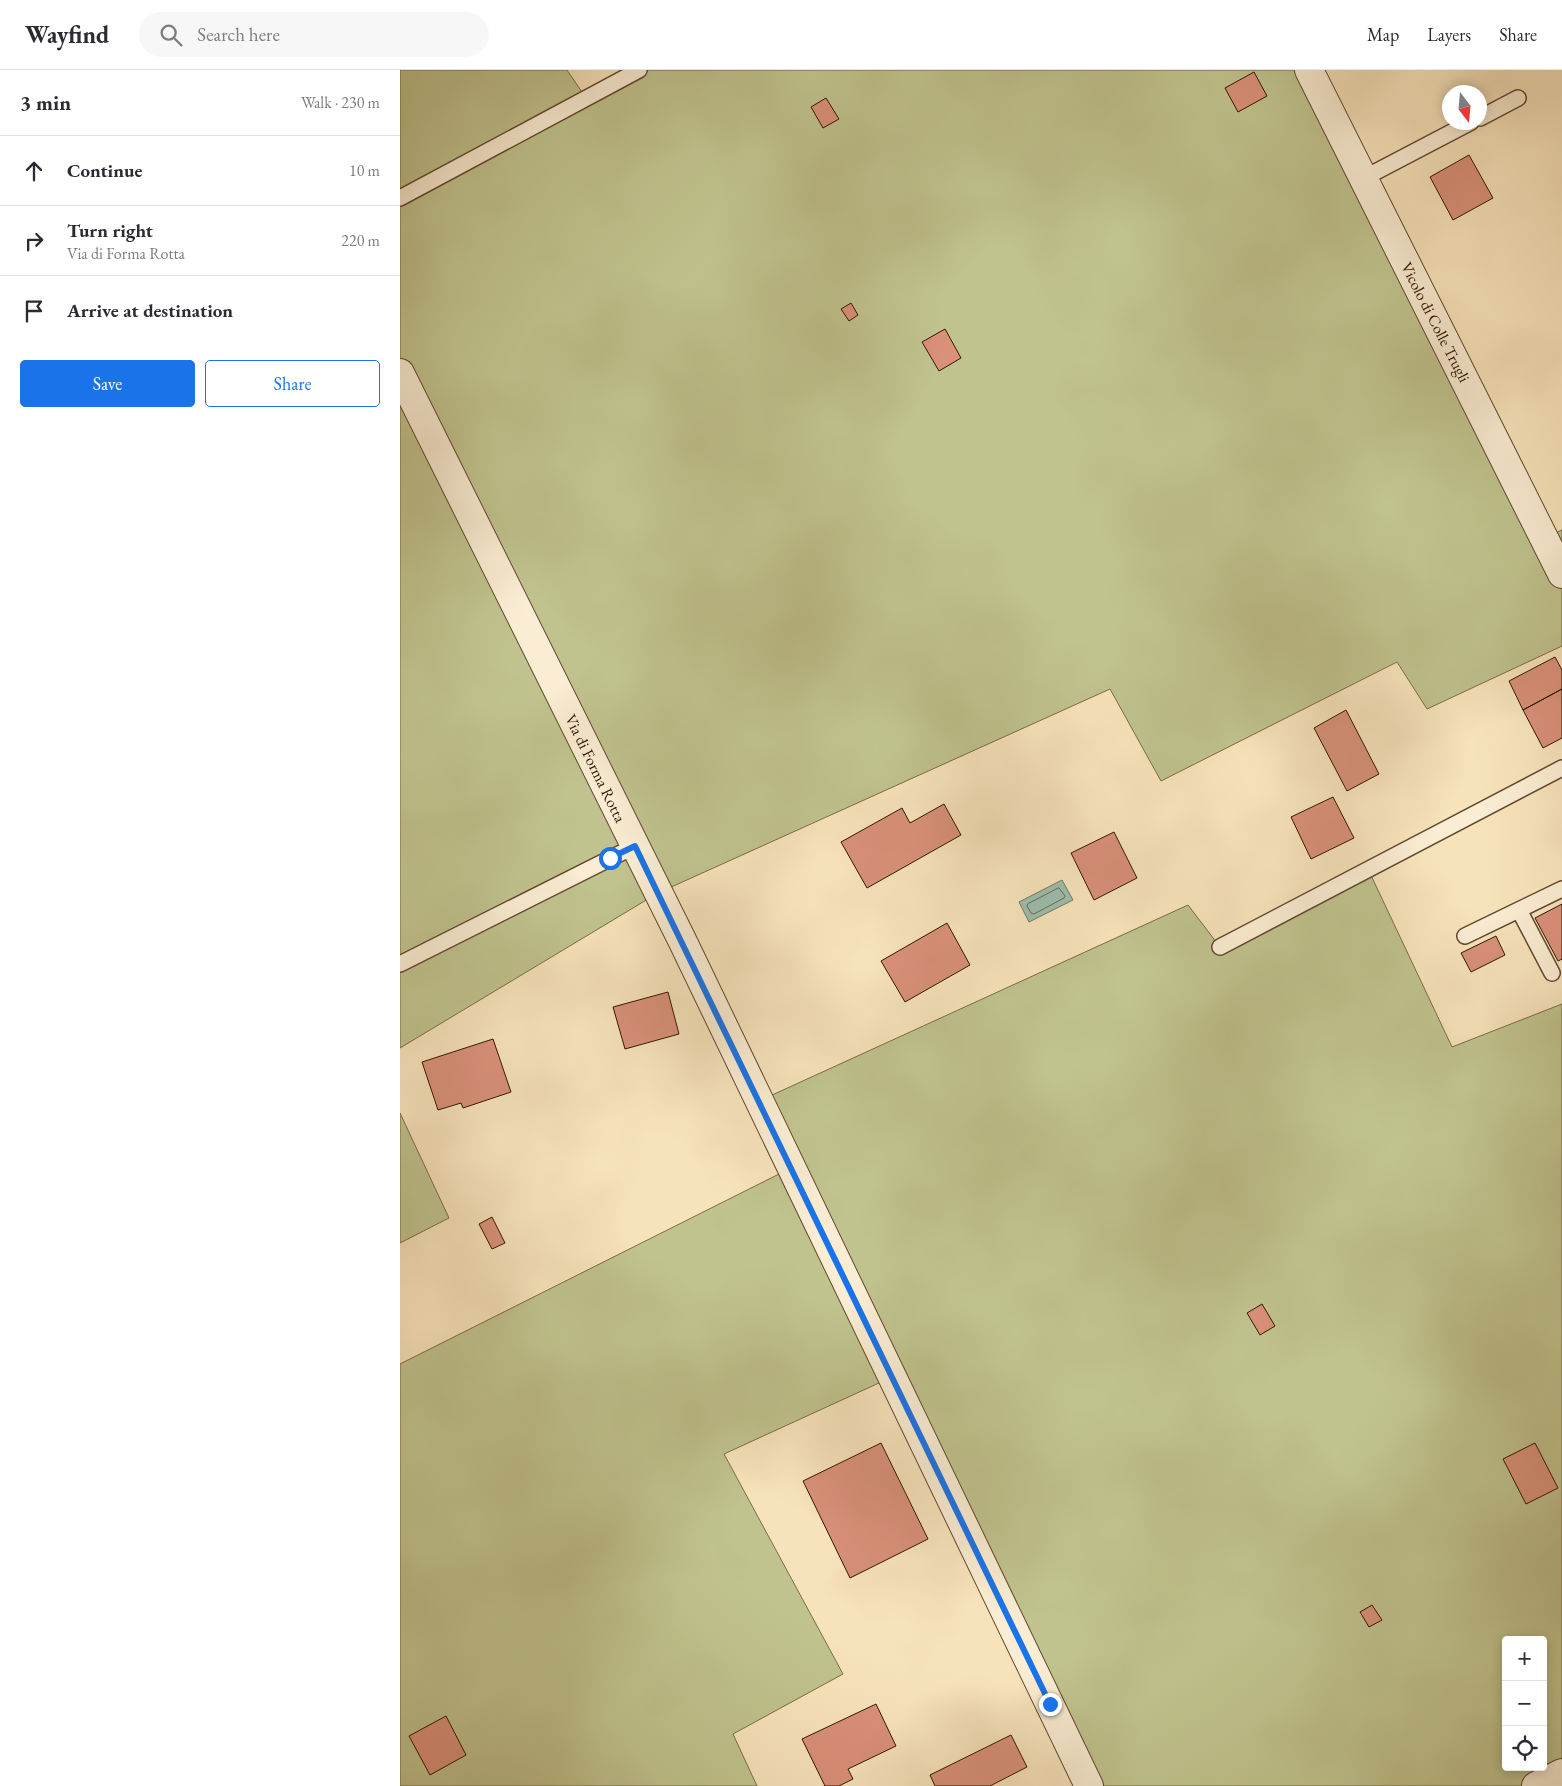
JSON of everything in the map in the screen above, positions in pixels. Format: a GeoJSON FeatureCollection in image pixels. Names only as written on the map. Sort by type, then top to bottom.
{"type":"FeatureCollection","features":[{"type":"Feature","properties":{"kind":"street","name":"Vicolo di Colle Trugli"},"geometry":{"type":"LineString","coordinates":[[1310,70],[1562,574]]}},
{"type":"Feature","properties":{"kind":"street","name":"Via di Forma Rotta"},"geometry":{"type":"LineString","coordinates":[[400,374],[635,846],[1089,1786]]}},
{"type":"Feature","properties":{"kind":"street"},"geometry":{"type":"LineString","coordinates":[[1536,1786],[1562,1773]]}},
{"type":"Feature","properties":{"kind":"lane"},"geometry":{"type":"LineString","coordinates":[[400,198],[638,70]]}},
{"type":"Feature","properties":{"kind":"lane"},"geometry":{"type":"LineString","coordinates":[[1487,114],[1518,98]]}},
{"type":"Feature","properties":{"kind":"lane"},"geometry":{"type":"LineString","coordinates":[[1364,178],[1456,130]]}},
{"type":"Feature","properties":{"kind":"lane"},"geometry":{"type":"LineString","coordinates":[[1220,947],[1562,768]]}},
{"type":"Feature","properties":{"kind":"lane"},"geometry":{"type":"LineString","coordinates":[[400,964],[635,846]]}},
{"type":"Feature","properties":{"kind":"lane"},"geometry":{"type":"LineString","coordinates":[[1465,936],[1562,888]]}},
{"type":"Feature","properties":{"kind":"lane"},"geometry":{"type":"LineString","coordinates":[[1519,910],[1552,973]]}},
{"type":"Feature","properties":{"kind":"green space"},"geometry":{"type":"Polygon","coordinates":[[[400,70],[567,70],[586,98],[639,70],[1309,70],[1544,538],[1562,530],[1562,646],[1427,709],[1397,662],[1161,781],[1110,689],[658,893],[400,1048],[400,70]]]}},
{"type":"Feature","properties":{"kind":"green space"},"geometry":{"type":"Polygon","coordinates":[[[1368,869],[1452,1047],[1562,1004],[1562,1773],[1536,1786],[1089,1786],[892,1377],[724,1454],[843,1674],[733,1734],[757,1786],[400,1786],[400,1364],[791,1168],[759,1101],[1188,905],[1220,947],[1368,869]]]}},
{"type":"Feature","properties":{"kind":"green space"},"geometry":{"type":"Polygon","coordinates":[[[400,1113],[449,1218],[400,1243],[400,1113]]]}},
{"type":"Feature","properties":{"kind":"water"},"geometry":{"type":"Polygon","coordinates":[[[1062,880],[1073,900],[1029,922],[1019,902],[1062,880]]]}},
{"type":"Feature","properties":{"kind":"building"},"geometry":{"type":"Polygon","coordinates":[[[1254,72],[1267,96],[1238,112],[1225,88],[1254,72]]]}},
{"type":"Feature","properties":{"kind":"building"},"geometry":{"type":"Polygon","coordinates":[[[826,98],[839,119],[823,128],[811,107],[826,98]]]}},
{"type":"Feature","properties":{"kind":"building"},"geometry":{"type":"Polygon","coordinates":[[[1469,155],[1493,198],[1453,220],[1430,177],[1469,155]]]}},
{"type":"Feature","properties":{"kind":"building"},"geometry":{"type":"Polygon","coordinates":[[[851,303],[858,315],[849,321],[841,309],[851,303]]]}},
{"type":"Feature","properties":{"kind":"building"},"geometry":{"type":"Polygon","coordinates":[[[945,329],[961,358],[939,371],[922,342],[945,329]]]}},
{"type":"Feature","properties":{"kind":"building"},"geometry":{"type":"Polygon","coordinates":[[[1555,657],[1562,670],[1562,689],[1523,710],[1509,681],[1555,657]]]}},
{"type":"Feature","properties":{"kind":"building"},"geometry":{"type":"Polygon","coordinates":[[[1562,689],[1562,738],[1543,748],[1523,710],[1562,689]]]}},
{"type":"Feature","properties":{"kind":"building"},"geometry":{"type":"Polygon","coordinates":[[[1346,710],[1379,774],[1347,791],[1314,728],[1346,710]]]}},
{"type":"Feature","properties":{"kind":"building"},"geometry":{"type":"Polygon","coordinates":[[[1333,797],[1354,838],[1311,859],[1291,817],[1333,797]]]}},
{"type":"Feature","properties":{"kind":"building"},"geometry":{"type":"Polygon","coordinates":[[[944,804],[961,835],[867,888],[841,842],[902,808],[910,823],[944,804]]]}},
{"type":"Feature","properties":{"kind":"building"},"geometry":{"type":"Polygon","coordinates":[[[1114,832],[1137,878],[1094,900],[1071,853],[1114,832]]]}},
{"type":"Feature","properties":{"kind":"building"},"geometry":{"type":"Polygon","coordinates":[[[1562,904],[1562,959],[1558,961],[1535,918],[1562,904]]]}},
{"type":"Feature","properties":{"kind":"building"},"geometry":{"type":"Polygon","coordinates":[[[947,923],[970,965],[905,1002],[881,961],[947,923]]]}},
{"type":"Feature","properties":{"kind":"building"},"geometry":{"type":"Polygon","coordinates":[[[1496,936],[1505,955],[1471,972],[1461,953],[1496,936]]]}},
{"type":"Feature","properties":{"kind":"building"},"geometry":{"type":"Polygon","coordinates":[[[668,992],[679,1034],[625,1049],[613,1007],[668,992]]]}},
{"type":"Feature","properties":{"kind":"building"},"geometry":{"type":"Polygon","coordinates":[[[493,1039],[511,1092],[463,1108],[461,1103],[438,1110],[422,1062],[493,1039]]]}},
{"type":"Feature","properties":{"kind":"building"},"geometry":{"type":"Polygon","coordinates":[[[492,1217],[505,1243],[492,1249],[479,1224],[492,1217]]]}},
{"type":"Feature","properties":{"kind":"building"},"geometry":{"type":"Polygon","coordinates":[[[1262,1304],[1275,1326],[1260,1335],[1247,1313],[1262,1304]]]}},
{"type":"Feature","properties":{"kind":"building"},"geometry":{"type":"Polygon","coordinates":[[[881,1443],[928,1539],[850,1578],[803,1481],[881,1443]]]}},
{"type":"Feature","properties":{"kind":"building"},"geometry":{"type":"Polygon","coordinates":[[[1535,1443],[1558,1488],[1526,1504],[1503,1459],[1535,1443]]]}},
{"type":"Feature","properties":{"kind":"building"},"geometry":{"type":"Polygon","coordinates":[[[1372,1605],[1382,1620],[1369,1627],[1360,1612],[1372,1605]]]}},
{"type":"Feature","properties":{"kind":"building"},"geometry":{"type":"Polygon","coordinates":[[[876,1704],[896,1746],[848,1769],[853,1779],[839,1786],[825,1786],[802,1739],[876,1704]]]}},
{"type":"Feature","properties":{"kind":"building"},"geometry":{"type":"Polygon","coordinates":[[[446,1716],[466,1755],[430,1775],[409,1736],[446,1716]]]}},
{"type":"Feature","properties":{"kind":"building"},"geometry":{"type":"Polygon","coordinates":[[[1011,1735],[1027,1767],[990,1786],[935,1786],[930,1775],[1011,1735]]]}},
{"type":"Feature","properties":{"kind":"route"},"geometry":{"type":"LineString","coordinates":[[610,858],[635,846],[1050,1704]]}}]}
